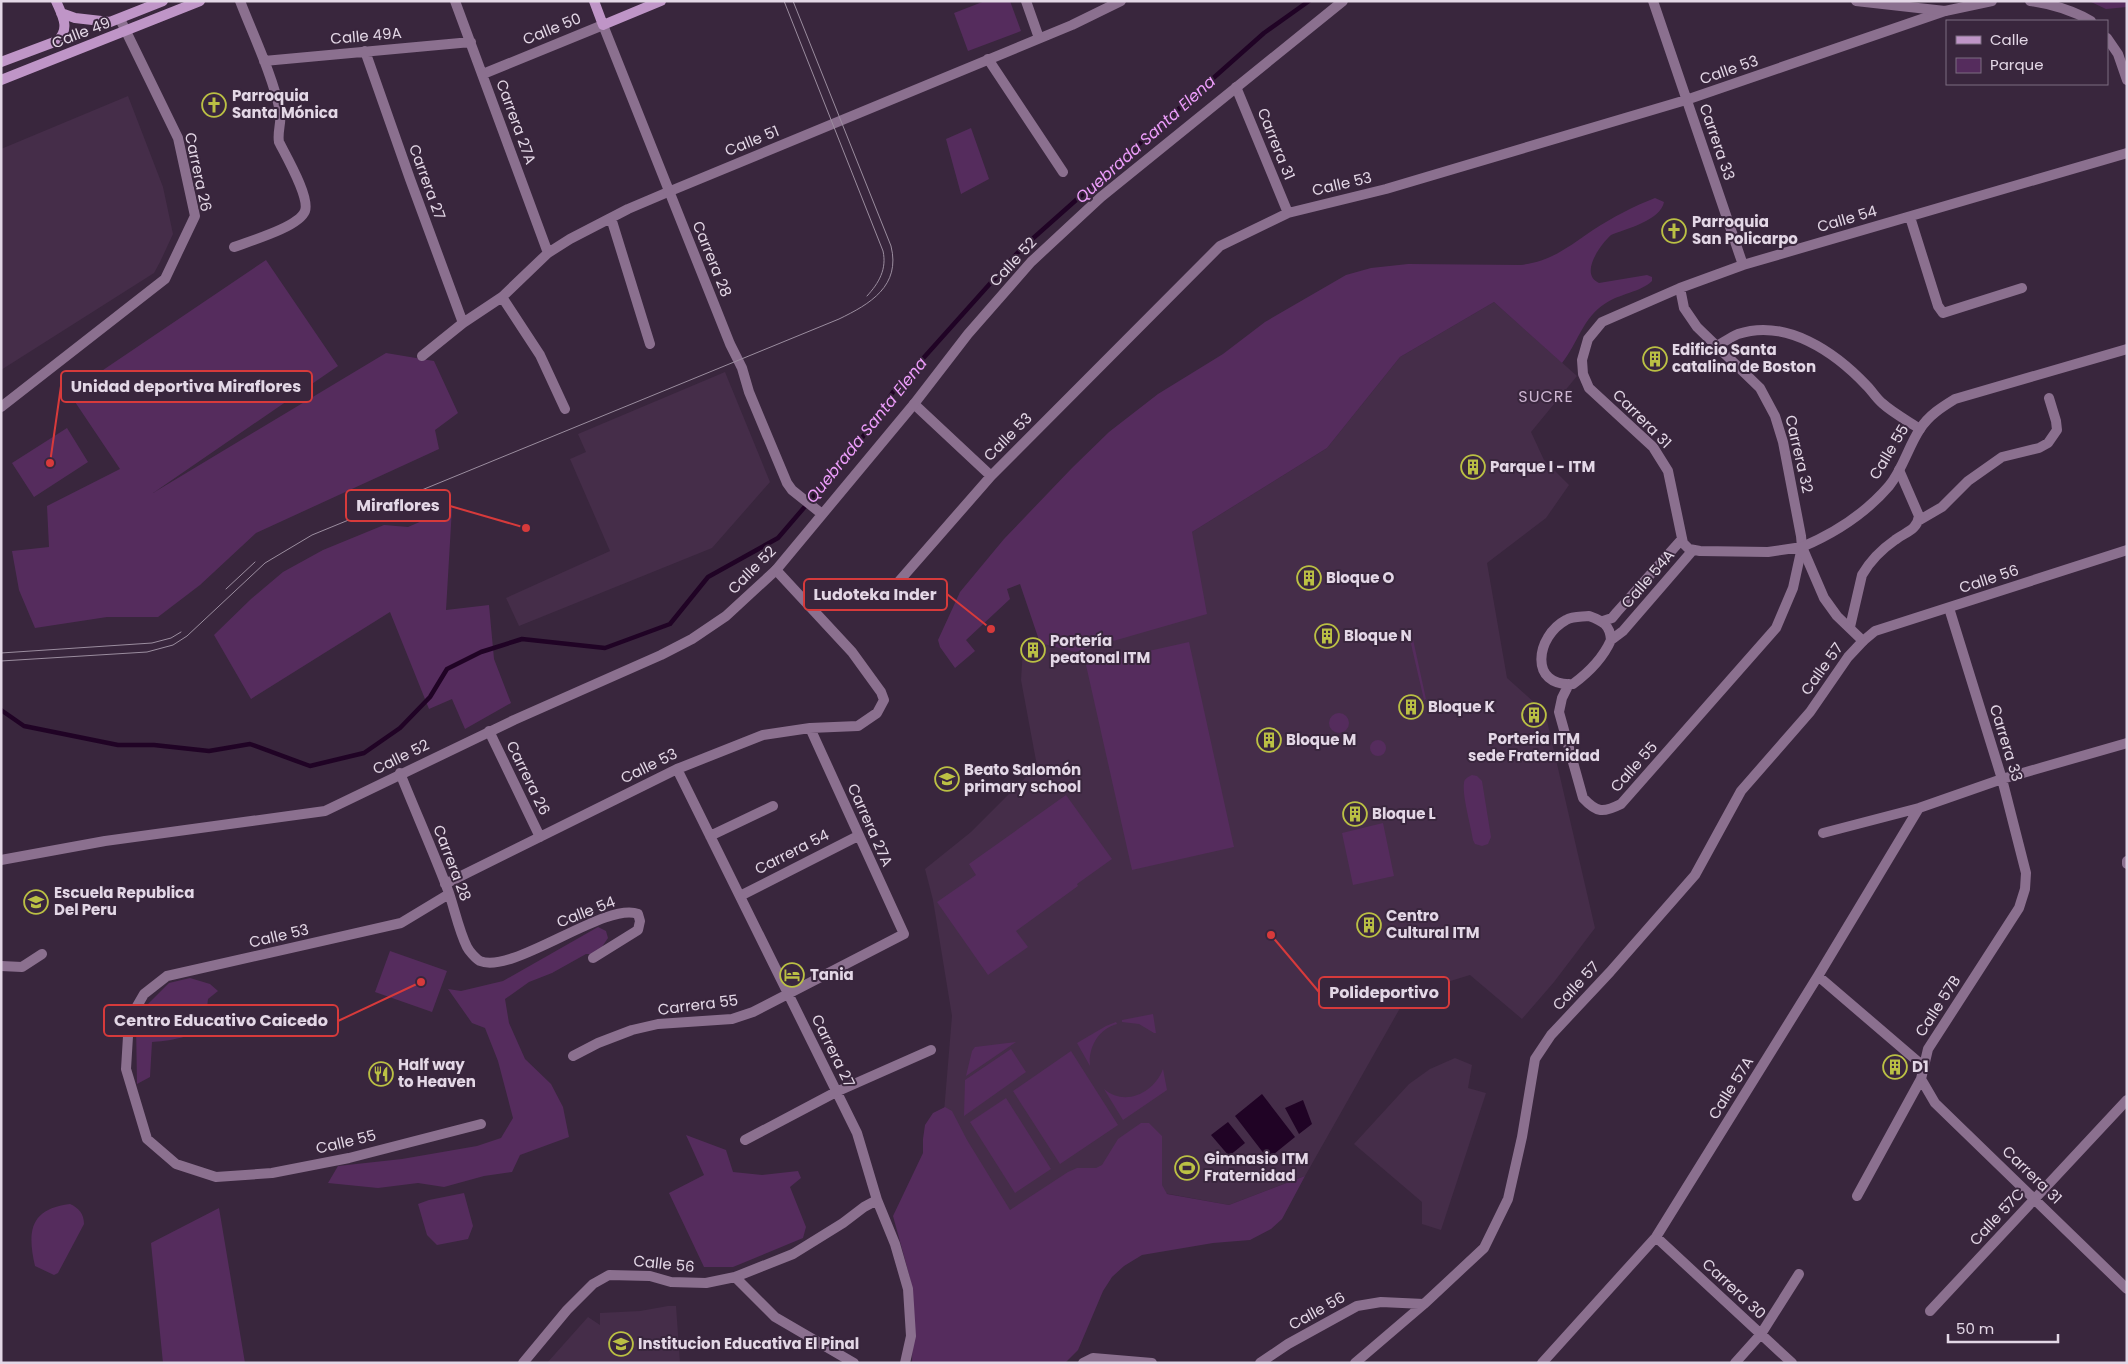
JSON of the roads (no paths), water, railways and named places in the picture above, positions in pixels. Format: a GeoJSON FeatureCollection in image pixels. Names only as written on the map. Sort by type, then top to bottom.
{"type":"FeatureCollection","features":[{"type":"Feature","properties":{"kind":"main road"},"geometry":{"type":"LineString","coordinates":[[56,1],[61,13]]}},
{"type":"Feature","properties":{"kind":"main road","name":"Calle 49"},"geometry":{"type":"LineString","coordinates":[[61,13],[75,18],[110,22],[163,1]]}},
{"type":"Feature","properties":{"kind":"main road","name":"Calle 49"},"geometry":{"type":"LineString","coordinates":[[1,80],[126,32],[200,1]]}},
{"type":"Feature","properties":{"kind":"main road","name":"Carrera 28"},"geometry":{"type":"LineString","coordinates":[[594,1],[603,25]]}},
{"type":"Feature","properties":{"kind":"main road","name":"Calle 50"},"geometry":{"type":"LineString","coordinates":[[603,25],[662,1]]}},
{"type":"Feature","properties":{"kind":"main road","name":"Calle 49"},"geometry":{"type":"LineString","coordinates":[[1,62],[57,41],[62,37],[66,22],[61,13]]}},
{"type":"Feature","properties":{"kind":"street"},"geometry":{"type":"LineString","coordinates":[[234,247],[297,222],[305,210],[304,196],[279,142],[281,113],[264,62],[240,1]]}},
{"type":"Feature","properties":{"kind":"street","name":"Carrera 27A"},"geometry":{"type":"LineString","coordinates":[[455,1],[548,253]]}},
{"type":"Feature","properties":{"kind":"street"},"geometry":{"type":"LineString","coordinates":[[1026,1],[1039,38]]}},
{"type":"Feature","properties":{"kind":"street","name":"Calle 51"},"geometry":{"type":"LineString","coordinates":[[422,356],[463,323],[502,297],[548,253],[570,239],[611,218],[668,192],[1072,25],[1121,1]]}},
{"type":"Feature","properties":{"kind":"street","name":"Calle 52"},"geometry":{"type":"LineString","coordinates":[[1,860],[105,841],[325,811],[400,773],[662,655],[692,639],[726,616],[776,570],[819,512],[914,404],[968,334],[1031,262],[1101,197],[1343,1]]}},
{"type":"Feature","properties":{"kind":"street","name":"Carrera 33"},"geometry":{"type":"LineString","coordinates":[[1653,1],[1743,265]]}},
{"type":"Feature","properties":{"kind":"street"},"geometry":{"type":"LineString","coordinates":[[1856,1],[1945,11],[1992,1]]}},
{"type":"Feature","properties":{"kind":"street"},"geometry":{"type":"LineString","coordinates":[[2030,1],[2078,13],[2089,20]]}},
{"type":"Feature","properties":{"kind":"street","name":"Calle 53"},"geometry":{"type":"LineString","coordinates":[[880,603],[991,476],[1220,246],[1288,213],[1386,189],[1686,100],[1945,11]]}},
{"type":"Feature","properties":{"kind":"street","name":"Carrera 26"},"geometry":{"type":"LineString","coordinates":[[1,406],[165,279],[195,216],[178,138],[120,19]]}},
{"type":"Feature","properties":{"kind":"street","name":"Calle 50"},"geometry":{"type":"LineString","coordinates":[[483,74],[603,25]]}},
{"type":"Feature","properties":{"kind":"street","name":"Carrera 28"},"geometry":{"type":"LineString","coordinates":[[603,25],[736,360],[742,368],[782,474],[792,490],[819,512]]}},
{"type":"Feature","properties":{"kind":"street"},"geometry":{"type":"LineString","coordinates":[[2108,39],[2118,54],[2127,80]]}},
{"type":"Feature","properties":{"kind":"street","name":"Calle 49A"},"geometry":{"type":"LineString","coordinates":[[264,62],[470,42]]}},
{"type":"Feature","properties":{"kind":"street","name":"Carrera 27"},"geometry":{"type":"LineString","coordinates":[[365,51],[463,323]]}},
{"type":"Feature","properties":{"kind":"street"},"geometry":{"type":"LineString","coordinates":[[988,60],[1063,172]]}},
{"type":"Feature","properties":{"kind":"street","name":"Carrera 31"},"geometry":{"type":"LineString","coordinates":[[1236,86],[1288,213]]}},
{"type":"Feature","properties":{"kind":"street","name":"Calle 54"},"geometry":{"type":"LineString","coordinates":[[1588,339],[1602,322],[1680,288],[1743,265],[2127,153]]}},
{"type":"Feature","properties":{"kind":"street"},"geometry":{"type":"LineString","coordinates":[[1910,217],[1938,306],[1943,312],[1951,312],[2022,288]]}},
{"type":"Feature","properties":{"kind":"street"},"geometry":{"type":"LineString","coordinates":[[611,218],[650,344]]}},
{"type":"Feature","properties":{"kind":"street","name":"Carrera 32"},"geometry":{"type":"LineString","coordinates":[[1680,288],[1684,308],[1697,327],[1760,388],[1776,416],[1783,442],[1802,547],[1824,598],[1837,616],[1863,641]]}},
{"type":"Feature","properties":{"kind":"street"},"geometry":{"type":"LineString","coordinates":[[502,297],[540,355],[565,409]]}},
{"type":"Feature","properties":{"kind":"street"},"geometry":{"type":"LineString","coordinates":[[1717,346],[1738,334],[1764,331],[1792,335],[1810,342],[1835,357],[1866,385],[1881,403],[1920,429]]}},
{"type":"Feature","properties":{"kind":"street","name":"Carrera 31"},"geometry":{"type":"LineString","coordinates":[[1588,339],[1582,360],[1582,374],[1589,388],[1653,447],[1663,460],[1669,476],[1682,539]]}},
{"type":"Feature","properties":{"kind":"street","name":"Calle 55"},"geometry":{"type":"LineString","coordinates":[[1569,684],[1562,698],[1559,712],[1582,798],[1592,808],[1607,811],[1621,804],[1776,628],[1794,588],[1802,547],[1836,532],[1865,510],[1890,485],[1920,429],[1936,411],[1955,399],[2127,349]]}},
{"type":"Feature","properties":{"kind":"street"},"geometry":{"type":"LineString","coordinates":[[1850,627],[1862,575],[1874,557],[1896,539],[1908,533],[1918,521],[1942,507],[1968,481],[1996,460],[2039,448],[2048,443],[2057,430],[2049,398]]}},
{"type":"Feature","properties":{"kind":"street"},"geometry":{"type":"LineString","coordinates":[[914,404],[991,476]]}},
{"type":"Feature","properties":{"kind":"street"},"geometry":{"type":"LineString","coordinates":[[1898,470],[1919,516],[1918,521]]}},
{"type":"Feature","properties":{"kind":"street"},"geometry":{"type":"LineString","coordinates":[[1682,539],[1686,546],[1693,550]]}},
{"type":"Feature","properties":{"kind":"street","name":"Calle 54A"},"geometry":{"type":"LineString","coordinates":[[1603,621],[1612,618],[1682,539]]}},
{"type":"Feature","properties":{"kind":"street","name":"Calle 54A"},"geometry":{"type":"LineString","coordinates":[[1611,640],[1622,631],[1693,550],[1768,552],[1802,547]]}},
{"type":"Feature","properties":{"kind":"street","name":"Calle 56"},"geometry":{"type":"LineString","coordinates":[[1863,641],[1875,631],[2127,550]]}},
{"type":"Feature","properties":{"kind":"street","name":"Calle 53"},"geometry":{"type":"LineString","coordinates":[[445,884],[677,769],[763,735],[810,728],[858,726],[877,713],[884,700],[881,692],[852,652],[776,570]]}},
{"type":"Feature","properties":{"kind":"street","name":"Carrera 33"},"geometry":{"type":"LineString","coordinates":[[1949,608],[2002,779],[2026,873],[2025,889]]}},
{"type":"Feature","properties":{"kind":"street"},"geometry":{"type":"LineString","coordinates":[[1589,616],[1603,621],[1610,630],[1611,640],[1590,669],[1577,681],[1569,684],[1552,679],[1541,666],[1541,651],[1545,642],[1556,628],[1566,620],[1577,617],[1589,616]]}},
{"type":"Feature","properties":{"kind":"street","name":"Calle 57"},"geometry":{"type":"LineString","coordinates":[[1355,1363],[1424,1304],[1484,1248],[1508,1199],[1522,1137],[1535,1059],[1551,1035],[1610,972],[1695,875],[1740,791],[1810,712],[1848,657],[1863,641]]}},
{"type":"Feature","properties":{"kind":"street","name":"Carrera 27A"},"geometry":{"type":"LineString","coordinates":[[810,728],[904,934]]}},
{"type":"Feature","properties":{"kind":"street","name":"Carrera 26"},"geometry":{"type":"LineString","coordinates":[[489,732],[540,837]]}},
{"type":"Feature","properties":{"kind":"street"},"geometry":{"type":"LineString","coordinates":[[1824,832],[1919,808],[2002,779],[2127,743]]}},
{"type":"Feature","properties":{"kind":"street","name":"Carrera 27"},"geometry":{"type":"LineString","coordinates":[[677,769],[857,1133],[877,1200],[895,1244],[908,1289],[911,1336],[905,1363]]}},
{"type":"Feature","properties":{"kind":"street","name":"Carrera 28"},"geometry":{"type":"LineString","coordinates":[[400,773],[449,894],[468,949],[480,960]]}},
{"type":"Feature","properties":{"kind":"street"},"geometry":{"type":"LineString","coordinates":[[710,836],[774,806]]}},
{"type":"Feature","properties":{"kind":"street","name":"Calle 57A"},"geometry":{"type":"LineString","coordinates":[[1542,1363],[1656,1237],[1818,976],[1919,808]]}},
{"type":"Feature","properties":{"kind":"street","name":"Carrera 54"},"geometry":{"type":"LineString","coordinates":[[740,896],[858,836]]}},
{"type":"Feature","properties":{"kind":"street","name":"Calle 57B"},"geometry":{"type":"LineString","coordinates":[[1857,1196],[1921,1079],[1922,1066],[1928,1049],[2018,908],[2025,889]]}},
{"type":"Feature","properties":{"kind":"street","name":"Calle 53"},"geometry":{"type":"LineString","coordinates":[[216,1177],[176,1164],[147,1139],[126,1068],[129,1020],[144,994],[167,976],[401,924],[449,894]]}},
{"type":"Feature","properties":{"kind":"street","name":"Calle 54"},"geometry":{"type":"LineString","coordinates":[[480,960],[494,963],[519,955],[615,914],[632,912],[638,914],[640,921],[638,930],[593,958]]}},
{"type":"Feature","properties":{"kind":"street","name":"Carrera 55"},"geometry":{"type":"LineString","coordinates":[[573,1056],[598,1043],[632,1030],[658,1024],[732,1019],[753,1012],[904,934]]}},
{"type":"Feature","properties":{"kind":"street"},"geometry":{"type":"LineString","coordinates":[[1,966],[22,967],[42,954]]}},
{"type":"Feature","properties":{"kind":"street"},"geometry":{"type":"LineString","coordinates":[[1818,976],[1922,1066]]}},
{"type":"Feature","properties":{"kind":"street"},"geometry":{"type":"LineString","coordinates":[[745,1140],[836,1092],[931,1050]]}},
{"type":"Feature","properties":{"kind":"street","name":"Carrera 31"},"geometry":{"type":"LineString","coordinates":[[1921,1079],[1936,1103],[2127,1289]]}},
{"type":"Feature","properties":{"kind":"street","name":"Calle 57C"},"geometry":{"type":"LineString","coordinates":[[1930,1311],[2127,1100]]}},
{"type":"Feature","properties":{"kind":"street","name":"Calle 55"},"geometry":{"type":"LineString","coordinates":[[216,1177],[272,1173],[349,1158],[481,1124]]}},
{"type":"Feature","properties":{"kind":"street","name":"Calle 56"},"geometry":{"type":"LineString","coordinates":[[524,1363],[566,1310],[592,1284],[609,1275],[650,1276],[671,1282],[706,1283],[735,1277],[793,1254],[843,1223],[864,1206],[877,1200]]}},
{"type":"Feature","properties":{"kind":"street","name":"Carrera 30"},"geometry":{"type":"LineString","coordinates":[[1656,1237],[1792,1363]]}},
{"type":"Feature","properties":{"kind":"street"},"geometry":{"type":"LineString","coordinates":[[1735,1363],[1761,1334],[1799,1274]]}},
{"type":"Feature","properties":{"kind":"street"},"geometry":{"type":"LineString","coordinates":[[735,1277],[775,1317],[854,1363]]}},
{"type":"Feature","properties":{"kind":"street","name":"Calle 56"},"geometry":{"type":"LineString","coordinates":[[1260,1363],[1288,1344],[1356,1306],[1381,1302],[1424,1304]]}},
{"type":"Feature","properties":{"kind":"street"},"geometry":{"type":"LineString","coordinates":[[1083,1363],[1094,1358],[1152,1363]]}},
{"type":"Feature","properties":{"kind":"waterway","name":"Quebrada Santa Elena"},"geometry":{"type":"LineString","coordinates":[[1,710],[24,726],[118,745],[154,745],[209,751],[250,744],[310,766],[364,753],[400,728],[430,697],[447,669],[481,652],[522,639],[605,648],[670,624],[708,577],[778,538],[856,447],[893,392],[1021,249],[1264,33],[1309,1]]}},
{"type":"Feature","properties":{"kind":"tram line"},"geometry":{"type":"LineString","coordinates":[[784,1],[883,251],[883,270],[875,286],[867,296]]}},
{"type":"Feature","properties":{"kind":"tram line"},"geometry":{"type":"LineString","coordinates":[[1,661],[147,652],[173,645],[187,636],[265,563],[312,535],[839,319],[872,300],[887,283],[891,272],[893,260],[891,246],[793,1]]}},
{"type":"Feature","properties":{"kind":"tram line"},"geometry":{"type":"LineString","coordinates":[[226,589],[255,562]]}},
{"type":"Feature","properties":{"kind":"tram line"},"geometry":{"type":"LineString","coordinates":[[1,653],[152,643],[171,638],[181,632]]}},
{"type":"Feature","properties":{"kind":"place","name":"Parroquia Santa Mónica"},"geometry":{"type":"Point","coordinates":[214,105]}},
{"type":"Feature","properties":{"kind":"place","name":"Parroquia San Policarpo"},"geometry":{"type":"Point","coordinates":[1674,231]}},
{"type":"Feature","properties":{"kind":"place","name":"Edificio Santa catalina de Boston"},"geometry":{"type":"Point","coordinates":[1655,359]}},
{"type":"Feature","properties":{"kind":"place","name":"Unidad deportiva Miraflores"},"geometry":{"type":"Point","coordinates":[50,463]}},
{"type":"Feature","properties":{"kind":"place","name":"Parque I - ITM"},"geometry":{"type":"Point","coordinates":[1473,467]}},
{"type":"Feature","properties":{"kind":"place","name":"Miraflores"},"geometry":{"type":"Point","coordinates":[526,528]}},
{"type":"Feature","properties":{"kind":"place","name":"Bloque O"},"geometry":{"type":"Point","coordinates":[1309,578]}},
{"type":"Feature","properties":{"kind":"place","name":"Ludoteka Inder"},"geometry":{"type":"Point","coordinates":[991,629]}},
{"type":"Feature","properties":{"kind":"place","name":"Bloque N"},"geometry":{"type":"Point","coordinates":[1327,636]}},
{"type":"Feature","properties":{"kind":"place","name":"Portería peatonal ITM"},"geometry":{"type":"Point","coordinates":[1033,650]}},
{"type":"Feature","properties":{"kind":"place","name":"Bloque K"},"geometry":{"type":"Point","coordinates":[1411,707]}},
{"type":"Feature","properties":{"kind":"place","name":"Porteria ITM sede Fraternidad"},"geometry":{"type":"Point","coordinates":[1534,715]}},
{"type":"Feature","properties":{"kind":"place","name":"Bloque M"},"geometry":{"type":"Point","coordinates":[1269,740]}},
{"type":"Feature","properties":{"kind":"place","name":"Beato Salomón primary school"},"geometry":{"type":"Point","coordinates":[947,779]}},
{"type":"Feature","properties":{"kind":"place","name":"Bloque L"},"geometry":{"type":"Point","coordinates":[1355,814]}},
{"type":"Feature","properties":{"kind":"place","name":"Escuela Republica Del Peru"},"geometry":{"type":"Point","coordinates":[36,902]}},
{"type":"Feature","properties":{"kind":"place","name":"Centro Cultural ITM"},"geometry":{"type":"Point","coordinates":[1369,925]}},
{"type":"Feature","properties":{"kind":"place","name":"Polideportivo"},"geometry":{"type":"Point","coordinates":[1271,935]}},
{"type":"Feature","properties":{"kind":"place","name":"Tania"},"geometry":{"type":"Point","coordinates":[792,975]}},
{"type":"Feature","properties":{"kind":"place","name":"Centro Educativo Caicedo"},"geometry":{"type":"Point","coordinates":[421,982]}},
{"type":"Feature","properties":{"kind":"place","name":"D1"},"geometry":{"type":"Point","coordinates":[1895,1067]}},
{"type":"Feature","properties":{"kind":"place","name":"Half way to Heaven"},"geometry":{"type":"Point","coordinates":[381,1074]}},
{"type":"Feature","properties":{"kind":"place","name":"Gimnasio ITM Fraternidad"},"geometry":{"type":"Point","coordinates":[1187,1168]}},
{"type":"Feature","properties":{"kind":"place","name":"Institucion Educativa El Pinal"},"geometry":{"type":"Point","coordinates":[621,1344]}},
{"type":"Feature","properties":{"kind":"district","name":"SUCRE"},"geometry":{"type":"Point","coordinates":[1546,396]}}]}
